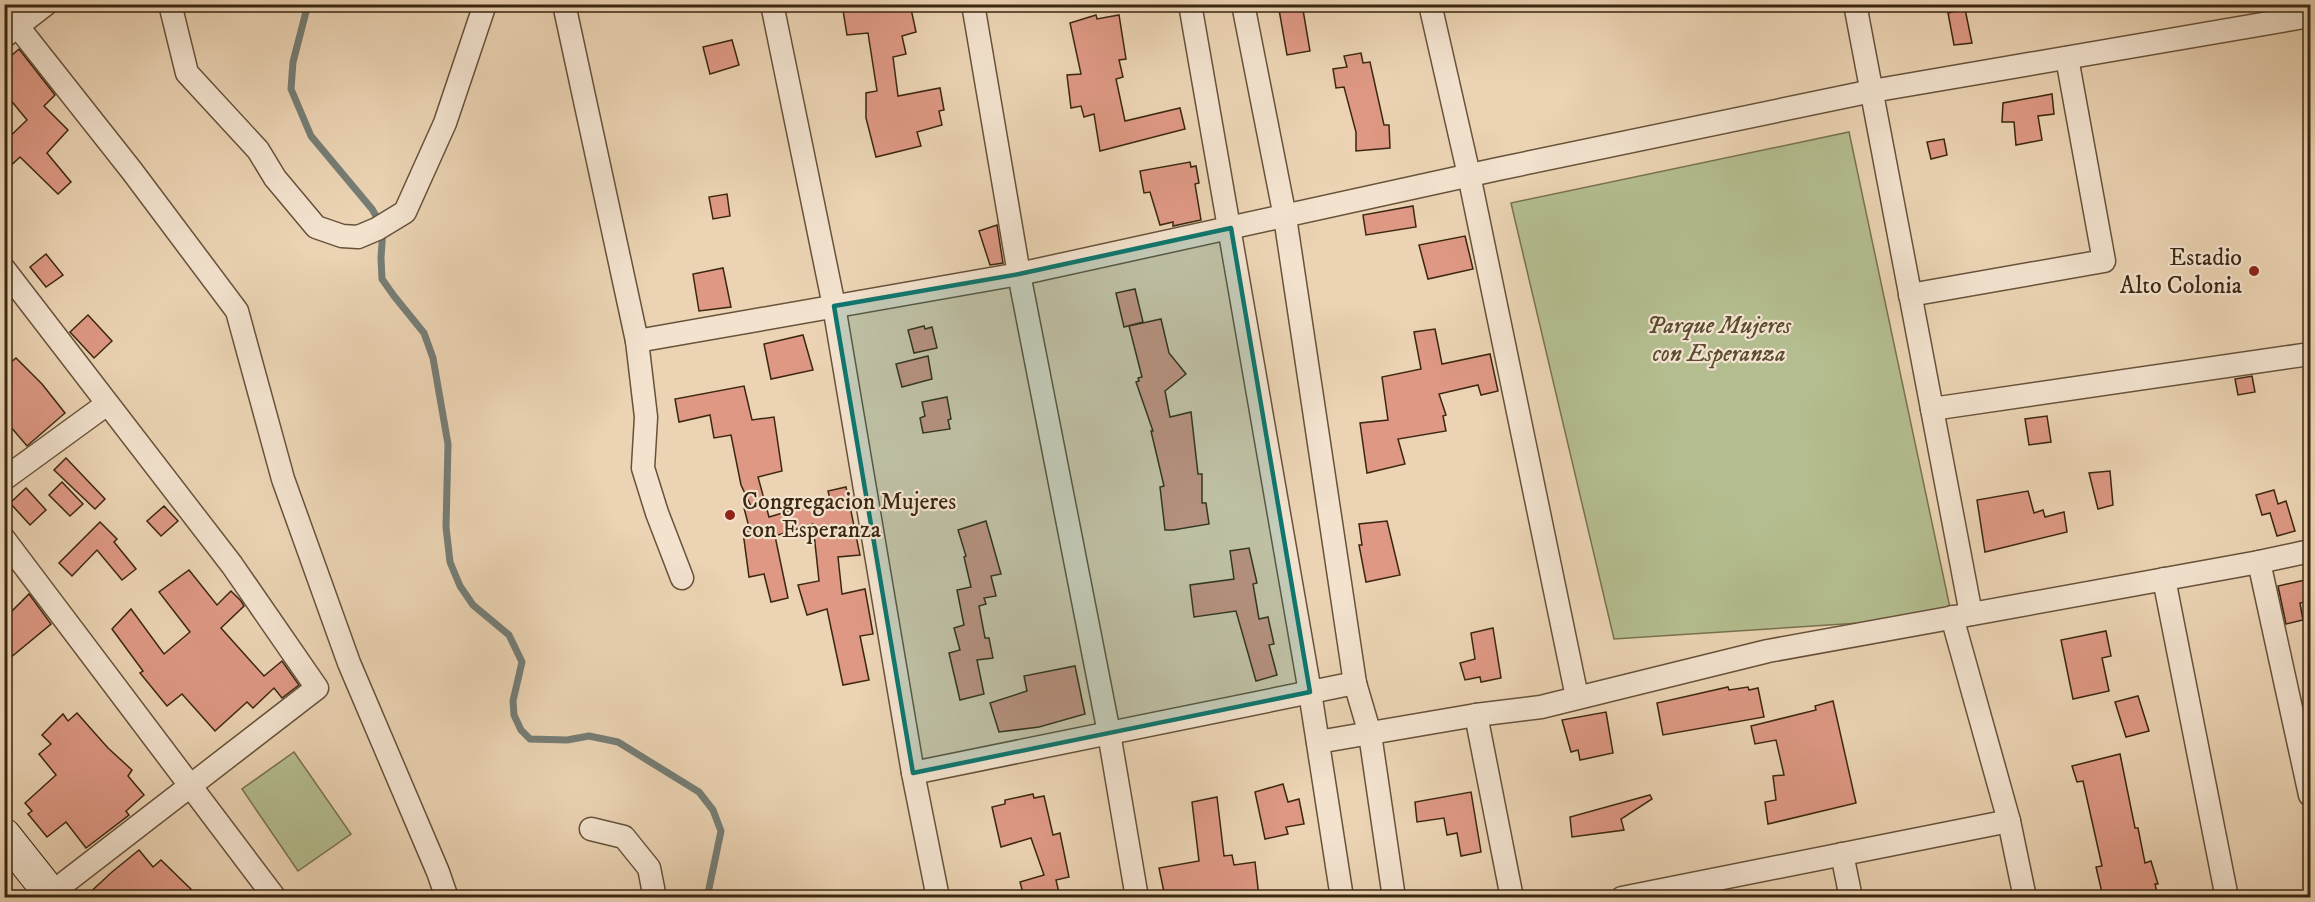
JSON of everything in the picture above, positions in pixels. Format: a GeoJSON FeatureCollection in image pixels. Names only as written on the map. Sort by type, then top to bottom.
{"type":"FeatureCollection","features":[{"type":"Feature","properties":{"kind":"main road"},"geometry":{"type":"LineString","coordinates":[[4,835],[50,896]]}},
{"type":"Feature","properties":{"kind":"street"},"geometry":{"type":"LineString","coordinates":[[46,4],[9,24],[132,171],[237,311],[283,480],[349,663],[447,897]]}},
{"type":"Feature","properties":{"kind":"street"},"geometry":{"type":"LineString","coordinates":[[170,4],[188,73],[258,150],[276,178],[316,227],[342,236],[358,237],[377,229],[405,212],[445,123],[485,4]]}},
{"type":"Feature","properties":{"kind":"street"},"geometry":{"type":"LineString","coordinates":[[564,4],[637,340],[646,417],[643,468],[657,513],[682,578]]}},
{"type":"Feature","properties":{"kind":"street"},"geometry":{"type":"LineString","coordinates":[[772,4],[834,306],[934,893]]}},
{"type":"Feature","properties":{"kind":"street"},"geometry":{"type":"LineString","coordinates":[[973,4],[1019,274],[1109,733],[1137,897]]}},
{"type":"Feature","properties":{"kind":"street"},"geometry":{"type":"LineString","coordinates":[[1190,4],[1231,228],[1310,692],[1342,897]]}},
{"type":"Feature","properties":{"kind":"street"},"geometry":{"type":"LineString","coordinates":[[1243,4],[1285,217],[1354,683],[1370,734],[1394,897]]}},
{"type":"Feature","properties":{"kind":"street"},"geometry":{"type":"LineString","coordinates":[[1430,4],[1469,175],[1578,698]]}},
{"type":"Feature","properties":{"kind":"street"},"geometry":{"type":"LineString","coordinates":[[1855,4],[1932,409],[1961,616],[2025,897]]}},
{"type":"Feature","properties":{"kind":"street"},"geometry":{"type":"LineString","coordinates":[[637,340],[1019,274],[1469,175],[1872,91],[2310,16]]}},
{"type":"Feature","properties":{"kind":"street"},"geometry":{"type":"LineString","coordinates":[[1910,295],[2104,261],[2067,58]]}},
{"type":"Feature","properties":{"kind":"street"},"geometry":{"type":"LineString","coordinates":[[4,269],[232,565],[317,688],[50,896]]}},
{"type":"Feature","properties":{"kind":"street"},"geometry":{"type":"LineString","coordinates":[[1932,409],[2310,354]]}},
{"type":"Feature","properties":{"kind":"street"},"geometry":{"type":"LineString","coordinates":[[4,479],[107,404]]}},
{"type":"Feature","properties":{"kind":"street"},"geometry":{"type":"LineString","coordinates":[[4,539],[275,897]]}},
{"type":"Feature","properties":{"kind":"street"},"geometry":{"type":"LineString","coordinates":[[1318,742],[1476,715],[1541,707],[1768,651],[2259,562],[2310,550]]}},
{"type":"Feature","properties":{"kind":"street"},"geometry":{"type":"LineString","coordinates":[[2259,562],[2310,795]]}},
{"type":"Feature","properties":{"kind":"street"},"geometry":{"type":"LineString","coordinates":[[2164,579],[2227,897]]}},
{"type":"Feature","properties":{"kind":"street"},"geometry":{"type":"LineString","coordinates":[[913,773],[1354,683]]}},
{"type":"Feature","properties":{"kind":"street"},"geometry":{"type":"LineString","coordinates":[[1476,715],[1512,897]]}},
{"type":"Feature","properties":{"kind":"street"},"geometry":{"type":"LineString","coordinates":[[1622,897],[1688,891],[1842,854],[2009,821]]}},
{"type":"Feature","properties":{"kind":"street"},"geometry":{"type":"LineString","coordinates":[[591,829],[624,837],[649,868],[655,897]]}},
{"type":"Feature","properties":{"kind":"street"},"geometry":{"type":"LineString","coordinates":[[1842,854],[1851,897]]}},
{"type":"Feature","properties":{"kind":"highlighted area"},"geometry":{"type":"Polygon","coordinates":[[[1231,228],[1310,692],[913,773],[834,306],[1019,274],[1231,228]]]}},
{"type":"Feature","properties":{"kind":"green space","name":"Parque Mujeres con Esperanza"},"geometry":{"type":"Polygon","coordinates":[[[1849,132],[1952,617],[1614,639],[1511,203],[1849,132]]]}},
{"type":"Feature","properties":{"kind":"green space"},"geometry":{"type":"Polygon","coordinates":[[[294,752],[351,834],[298,871],[242,789],[294,752]]]}},
{"type":"Feature","properties":{"kind":"building"},"geometry":{"type":"Polygon","coordinates":[[[842,4],[875,4],[875,10],[910,4],[916,32],[902,36],[906,54],[893,57],[898,96],[940,88],[944,110],[939,111],[942,125],[917,132],[921,146],[876,157],[866,118],[866,93],[877,91],[868,33],[847,35],[842,4]]]}},
{"type":"Feature","properties":{"kind":"building"},"geometry":{"type":"Polygon","coordinates":[[[1278,4],[1302,4],[1310,51],[1287,55],[1278,4]]]}},
{"type":"Feature","properties":{"kind":"building"},"geometry":{"type":"Polygon","coordinates":[[[1965,9],[1972,43],[1954,45],[1948,13],[1965,9]]]}},
{"type":"Feature","properties":{"kind":"building"},"geometry":{"type":"Polygon","coordinates":[[[1096,15],[1097,19],[1119,15],[1126,59],[1119,60],[1123,77],[1116,79],[1125,121],[1180,108],[1185,129],[1100,151],[1094,114],[1084,117],[1081,106],[1071,108],[1067,75],[1081,74],[1070,23],[1096,15]]]}},
{"type":"Feature","properties":{"kind":"building"},"geometry":{"type":"Polygon","coordinates":[[[732,40],[739,65],[710,74],[703,47],[732,40]]]}},
{"type":"Feature","properties":{"kind":"building"},"geometry":{"type":"Polygon","coordinates":[[[19,49],[55,95],[44,106],[68,130],[47,153],[71,182],[58,194],[20,157],[4,172],[4,142],[27,120],[4,92],[4,62],[19,49]]]}},
{"type":"Feature","properties":{"kind":"building"},"geometry":{"type":"Polygon","coordinates":[[[1361,53],[1363,63],[1370,62],[1384,125],[1389,125],[1390,148],[1356,151],[1356,132],[1344,87],[1336,88],[1333,69],[1347,67],[1344,56],[1361,53]]]}},
{"type":"Feature","properties":{"kind":"building"},"geometry":{"type":"Polygon","coordinates":[[[2052,94],[2054,114],[2038,116],[2042,140],[2016,145],[2014,122],[2002,122],[2003,103],[2052,94]]]}},
{"type":"Feature","properties":{"kind":"building"},"geometry":{"type":"Polygon","coordinates":[[[1944,139],[1947,155],[1931,159],[1927,142],[1944,139]]]}},
{"type":"Feature","properties":{"kind":"building"},"geometry":{"type":"Polygon","coordinates":[[[1190,162],[1191,167],[1196,166],[1199,183],[1195,184],[1201,220],[1173,226],[1173,222],[1160,225],[1150,192],[1144,193],[1140,171],[1190,162]]]}},
{"type":"Feature","properties":{"kind":"building"},"geometry":{"type":"Polygon","coordinates":[[[727,194],[730,216],[713,219],[709,197],[727,194]]]}},
{"type":"Feature","properties":{"kind":"building"},"geometry":{"type":"Polygon","coordinates":[[[1413,206],[1416,227],[1366,235],[1363,215],[1413,206]]]}},
{"type":"Feature","properties":{"kind":"building"},"geometry":{"type":"Polygon","coordinates":[[[997,225],[1003,263],[990,265],[979,231],[997,225]]]}},
{"type":"Feature","properties":{"kind":"building"},"geometry":{"type":"Polygon","coordinates":[[[1465,236],[1473,269],[1428,279],[1419,245],[1465,236]]]}},
{"type":"Feature","properties":{"kind":"building"},"geometry":{"type":"Polygon","coordinates":[[[46,254],[63,275],[46,287],[30,267],[46,254]]]}},
{"type":"Feature","properties":{"kind":"building"},"geometry":{"type":"Polygon","coordinates":[[[723,268],[731,307],[699,311],[693,274],[723,268]]]}},
{"type":"Feature","properties":{"kind":"building"},"geometry":{"type":"Polygon","coordinates":[[[1135,289],[1143,322],[1124,327],[1116,293],[1135,289]]]}},
{"type":"Feature","properties":{"kind":"building"},"geometry":{"type":"Polygon","coordinates":[[[88,315],[112,341],[94,358],[70,332],[88,315]]]}},
{"type":"Feature","properties":{"kind":"building"},"geometry":{"type":"Polygon","coordinates":[[[1161,319],[1169,353],[1186,374],[1165,391],[1170,417],[1191,412],[1198,474],[1202,474],[1202,503],[1206,503],[1209,524],[1173,530],[1165,530],[1160,487],[1164,486],[1151,431],[1153,431],[1136,382],[1142,377],[1129,326],[1161,319]]]}},
{"type":"Feature","properties":{"kind":"building"},"geometry":{"type":"Polygon","coordinates":[[[924,326],[925,329],[932,327],[937,348],[914,353],[908,330],[924,326]]]}},
{"type":"Feature","properties":{"kind":"building"},"geometry":{"type":"Polygon","coordinates":[[[1435,329],[1442,364],[1490,354],[1498,391],[1481,395],[1478,385],[1439,394],[1446,415],[1443,416],[1446,431],[1398,439],[1405,464],[1367,473],[1360,423],[1388,420],[1382,377],[1421,369],[1414,332],[1435,329]]]}},
{"type":"Feature","properties":{"kind":"building"},"geometry":{"type":"Polygon","coordinates":[[[803,335],[813,370],[771,379],[764,344],[803,335]]]}},
{"type":"Feature","properties":{"kind":"building"},"geometry":{"type":"Polygon","coordinates":[[[928,356],[932,379],[902,387],[896,364],[928,356]]]}},
{"type":"Feature","properties":{"kind":"building"},"geometry":{"type":"Polygon","coordinates":[[[16,358],[42,384],[65,413],[27,446],[4,419],[4,368],[16,358]]]}},
{"type":"Feature","properties":{"kind":"building"},"geometry":{"type":"Polygon","coordinates":[[[2252,376],[2255,392],[2238,395],[2235,379],[2252,376]]]}},
{"type":"Feature","properties":{"kind":"building"},"geometry":{"type":"Polygon","coordinates":[[[744,386],[752,420],[774,417],[782,471],[758,477],[769,517],[830,499],[828,491],[846,487],[860,555],[838,557],[842,594],[865,589],[873,634],[860,636],[869,680],[843,685],[827,609],[807,615],[798,585],[819,581],[813,524],[775,536],[788,598],[771,602],[764,574],[749,577],[743,532],[750,531],[744,508],[751,506],[741,485],[731,435],[714,438],[710,415],[679,422],[675,399],[744,386]]]}},
{"type":"Feature","properties":{"kind":"building"},"geometry":{"type":"Polygon","coordinates":[[[947,397],[951,419],[948,420],[950,429],[923,433],[920,418],[925,416],[922,402],[947,397]]]}},
{"type":"Feature","properties":{"kind":"building"},"geometry":{"type":"Polygon","coordinates":[[[2047,416],[2051,442],[2029,445],[2025,419],[2047,416]]]}},
{"type":"Feature","properties":{"kind":"building"},"geometry":{"type":"Polygon","coordinates":[[[66,458],[105,499],[95,509],[54,470],[66,458]]]}},
{"type":"Feature","properties":{"kind":"building"},"geometry":{"type":"Polygon","coordinates":[[[2110,471],[2113,505],[2098,509],[2089,473],[2110,471]]]}},
{"type":"Feature","properties":{"kind":"building"},"geometry":{"type":"Polygon","coordinates":[[[62,482],[83,504],[70,516],[49,495],[62,482]]]}},
{"type":"Feature","properties":{"kind":"building"},"geometry":{"type":"Polygon","coordinates":[[[26,488],[46,510],[30,525],[10,503],[26,488]]]}},
{"type":"Feature","properties":{"kind":"building"},"geometry":{"type":"Polygon","coordinates":[[[2274,490],[2278,504],[2286,501],[2295,531],[2277,536],[2270,513],[2262,515],[2256,495],[2274,490]]]}},
{"type":"Feature","properties":{"kind":"building"},"geometry":{"type":"Polygon","coordinates":[[[2028,491],[2034,513],[2043,510],[2045,517],[2064,512],[2067,532],[1985,552],[1977,500],[2028,491]]]}},
{"type":"Feature","properties":{"kind":"building"},"geometry":{"type":"Polygon","coordinates":[[[164,506],[178,521],[161,536],[147,521],[164,506]]]}},
{"type":"Feature","properties":{"kind":"building"},"geometry":{"type":"Polygon","coordinates":[[[986,521],[1001,574],[991,576],[996,596],[984,598],[986,604],[979,606],[985,638],[989,638],[993,658],[977,660],[984,694],[960,700],[949,653],[960,650],[954,628],[964,625],[957,590],[971,587],[964,557],[966,556],[958,530],[986,521]]]}},
{"type":"Feature","properties":{"kind":"building"},"geometry":{"type":"Polygon","coordinates":[[[1387,521],[1400,575],[1366,582],[1359,545],[1362,545],[1359,524],[1387,521]]]}},
{"type":"Feature","properties":{"kind":"building"},"geometry":{"type":"Polygon","coordinates":[[[100,522],[117,539],[114,542],[136,569],[122,580],[97,550],[72,576],[59,563],[100,522]]]}},
{"type":"Feature","properties":{"kind":"building"},"geometry":{"type":"Polygon","coordinates":[[[1249,548],[1257,583],[1253,584],[1259,619],[1268,617],[1274,644],[1269,645],[1277,675],[1256,681],[1236,611],[1194,617],[1190,585],[1234,579],[1230,551],[1249,548]]]}},
{"type":"Feature","properties":{"kind":"building"},"geometry":{"type":"Polygon","coordinates":[[[189,570],[217,605],[231,591],[241,601],[244,606],[221,628],[264,676],[282,661],[299,685],[282,698],[274,688],[253,708],[247,702],[215,731],[182,694],[167,706],[140,673],[143,671],[112,629],[131,609],[164,654],[190,632],[159,592],[189,570]]]}},
{"type":"Feature","properties":{"kind":"building"},"geometry":{"type":"Polygon","coordinates":[[[2310,579],[2310,601],[2300,603],[2303,620],[2286,624],[2278,586],[2310,579]]]}},
{"type":"Feature","properties":{"kind":"building"},"geometry":{"type":"Polygon","coordinates":[[[29,594],[51,624],[4,663],[4,619],[29,594]]]}},
{"type":"Feature","properties":{"kind":"building"},"geometry":{"type":"Polygon","coordinates":[[[1493,628],[1501,678],[1481,682],[1480,677],[1465,680],[1460,663],[1475,659],[1471,633],[1493,628]]]}},
{"type":"Feature","properties":{"kind":"building"},"geometry":{"type":"Polygon","coordinates":[[[2106,631],[2111,656],[2102,658],[2109,691],[2073,699],[2061,640],[2106,631]]]}},
{"type":"Feature","properties":{"kind":"building"},"geometry":{"type":"Polygon","coordinates":[[[1075,666],[1085,714],[1039,727],[999,732],[990,703],[1027,691],[1024,676],[1075,666]]]}},
{"type":"Feature","properties":{"kind":"building"},"geometry":{"type":"Polygon","coordinates":[[[1728,687],[1729,690],[1758,688],[1764,717],[1663,735],[1657,703],[1728,687]]]}},
{"type":"Feature","properties":{"kind":"building"},"geometry":{"type":"Polygon","coordinates":[[[2138,696],[2149,731],[2126,737],[2115,702],[2138,696]]]}},
{"type":"Feature","properties":{"kind":"building"},"geometry":{"type":"Polygon","coordinates":[[[1833,701],[1856,803],[1768,824],[1765,802],[1776,800],[1773,776],[1784,775],[1776,740],[1755,744],[1751,726],[1816,710],[1815,706],[1833,701]]]}},
{"type":"Feature","properties":{"kind":"building"},"geometry":{"type":"Polygon","coordinates":[[[1606,712],[1613,753],[1580,760],[1578,750],[1571,752],[1562,720],[1606,712]]]}},
{"type":"Feature","properties":{"kind":"building"},"geometry":{"type":"Polygon","coordinates":[[[77,713],[108,748],[132,770],[128,776],[144,795],[126,811],[129,815],[86,848],[66,822],[47,837],[28,814],[32,811],[25,803],[56,775],[39,754],[51,744],[42,735],[63,714],[68,721],[77,713]]]}},
{"type":"Feature","properties":{"kind":"building"},"geometry":{"type":"Polygon","coordinates":[[[2120,754],[2135,828],[2138,828],[2145,863],[2151,861],[2158,884],[2155,884],[2158,897],[2103,897],[2096,867],[2102,866],[2083,781],[2077,782],[2072,766],[2120,754]]]}},
{"type":"Feature","properties":{"kind":"building"},"geometry":{"type":"Polygon","coordinates":[[[1283,784],[1288,802],[1299,799],[1304,824],[1286,827],[1288,834],[1265,839],[1255,792],[1283,784]]]}},
{"type":"Feature","properties":{"kind":"building"},"geometry":{"type":"Polygon","coordinates":[[[1471,792],[1481,852],[1461,856],[1457,833],[1447,835],[1444,818],[1417,822],[1415,802],[1471,792]]]}},
{"type":"Feature","properties":{"kind":"building"},"geometry":{"type":"Polygon","coordinates":[[[1033,794],[1034,798],[1044,796],[1053,835],[1060,833],[1069,877],[1056,880],[1060,897],[1024,897],[1020,882],[1044,875],[1031,838],[1001,847],[992,807],[1005,804],[1005,800],[1033,794]]]}},
{"type":"Feature","properties":{"kind":"building"},"geometry":{"type":"Polygon","coordinates":[[[1650,795],[1652,799],[1621,819],[1624,830],[1572,837],[1570,817],[1650,795]]]}},
{"type":"Feature","properties":{"kind":"building"},"geometry":{"type":"Polygon","coordinates":[[[1217,797],[1224,856],[1232,855],[1234,865],[1255,862],[1259,897],[1226,897],[1226,893],[1202,897],[1165,897],[1159,868],[1199,861],[1192,802],[1217,797]]]}},
{"type":"Feature","properties":{"kind":"building"},"geometry":{"type":"Polygon","coordinates":[[[139,850],[153,867],[161,860],[199,897],[85,897],[139,850]]]}},
{"type":"Feature","properties":{"kind":"waterway"},"geometry":{"type":"LineString","coordinates":[[308,4],[293,62],[291,89],[311,136],[372,209],[383,228],[382,279],[424,333],[433,358],[448,444],[446,527],[450,562],[460,586],[473,605],[509,635],[522,662],[513,701],[514,715],[521,730],[530,739],[567,740],[589,736],[618,742],[699,792],[713,810],[721,831],[707,898]]}},
{"type":"Feature","properties":{"kind":"place","name":"Estadio Alto Colonia"},"geometry":{"type":"Point","coordinates":[2254,271]}},
{"type":"Feature","properties":{"kind":"place","name":"Congregacion Mujeres con Esperanza"},"geometry":{"type":"Point","coordinates":[730,515]}}]}
